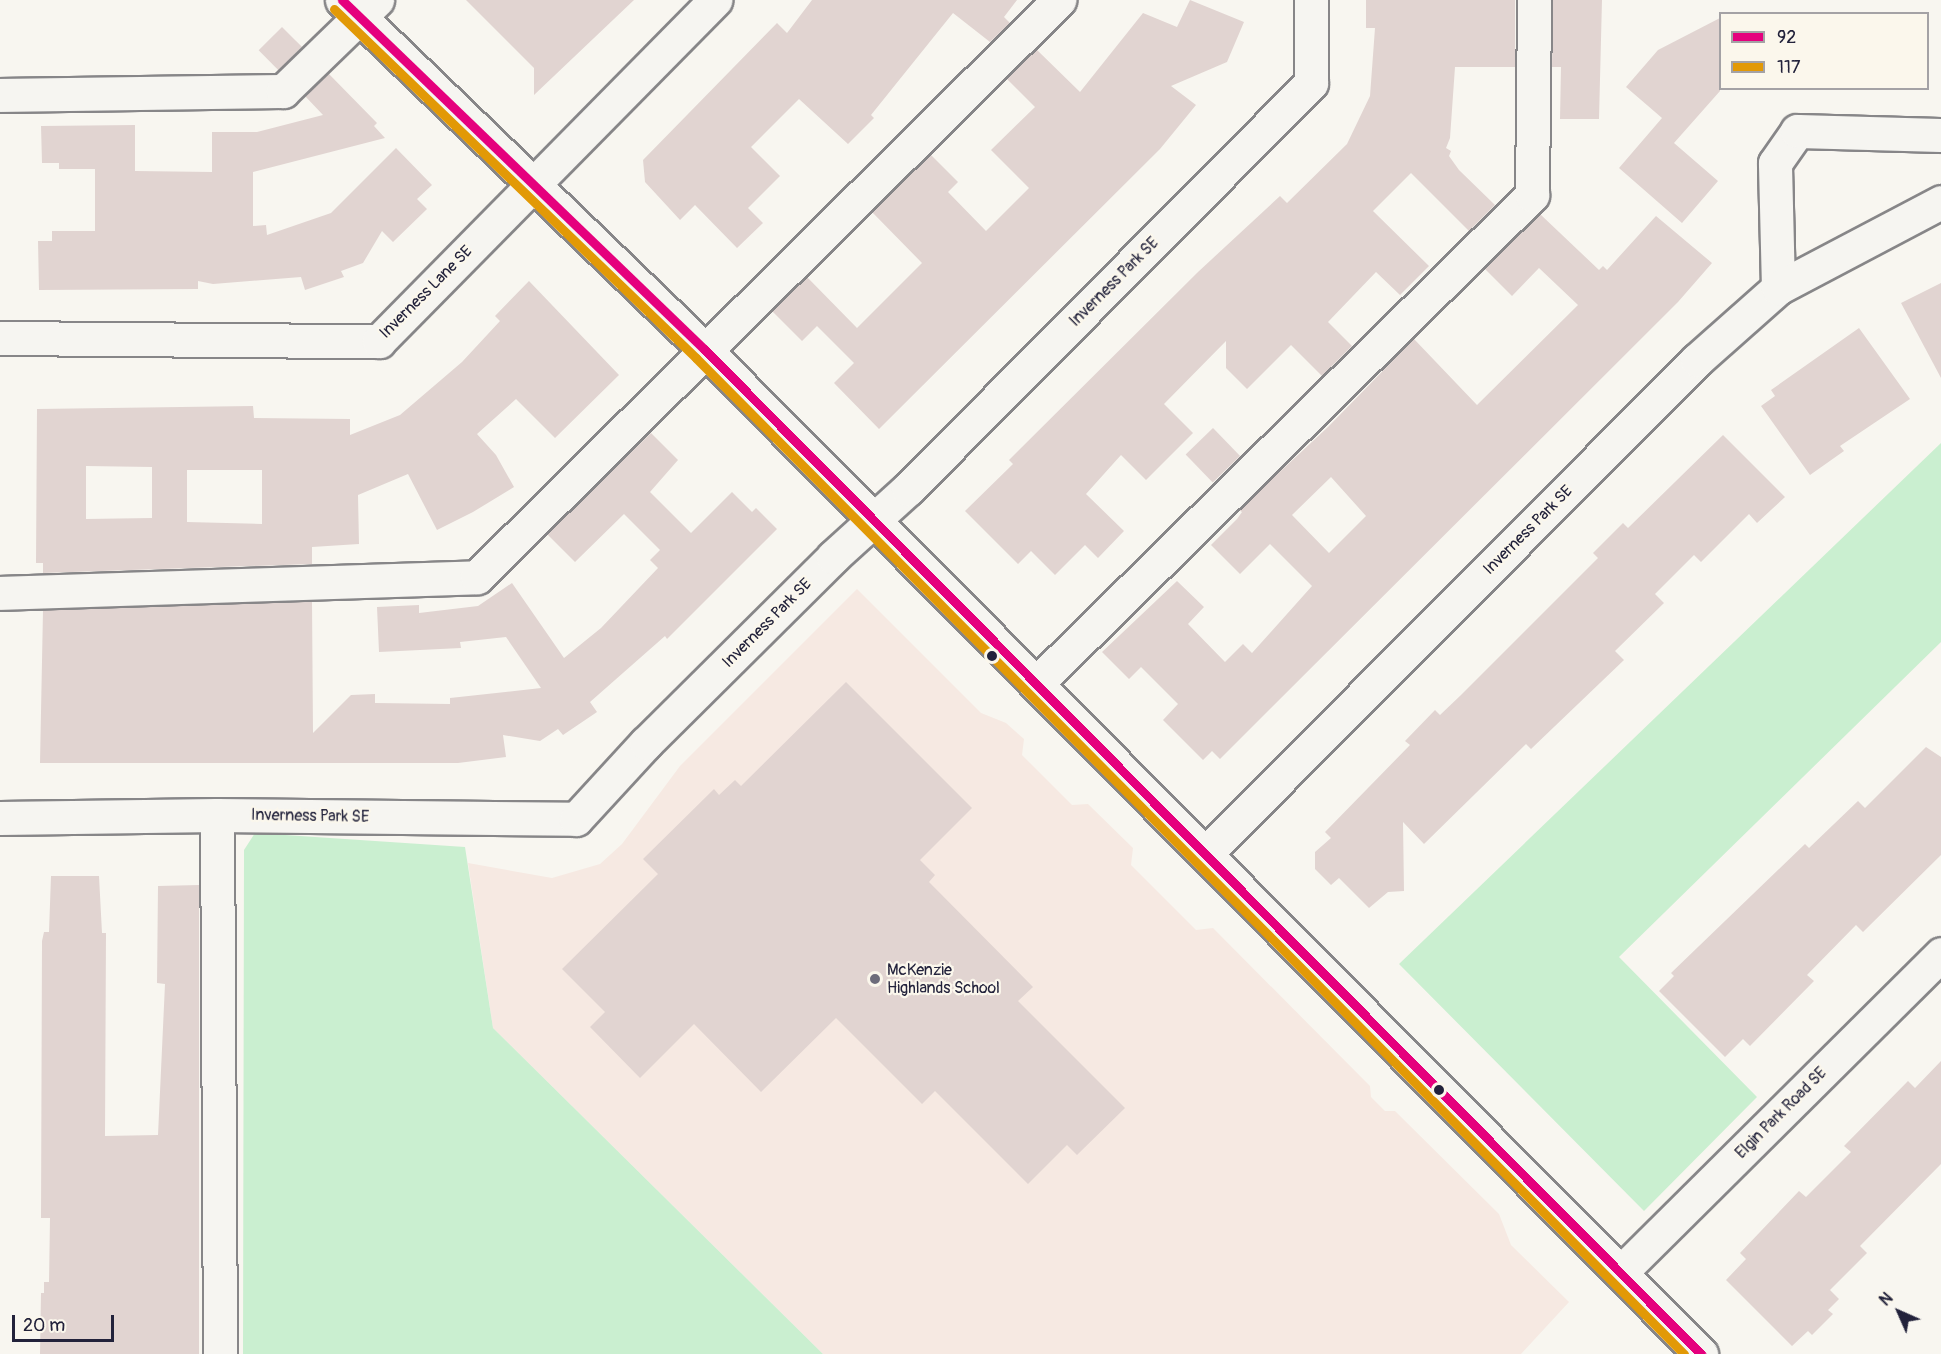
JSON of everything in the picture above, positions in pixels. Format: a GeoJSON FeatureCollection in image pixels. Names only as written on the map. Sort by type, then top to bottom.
{"type":"FeatureCollection","features":[{"type":"Feature","properties":{"kind":"street"},"geometry":{"type":"LineString","coordinates":[[0,593],[477,577],[704,349],[1059,0]]}},
{"type":"Feature","properties":{"kind":"street","name":"Inverness Park SE"},"geometry":{"type":"LineString","coordinates":[[0,818],[217,815],[576,819],[646,743],[833,557],[874,522],[1311,83],[1311,0]]}},
{"type":"Feature","properties":{"kind":"street"},"geometry":{"type":"LineString","coordinates":[[1038,682],[1532,195],[1534,0]]}},
{"type":"Feature","properties":{"kind":"street","name":"Inverness Lane SE"},"geometry":{"type":"LineString","coordinates":[[0,338],[379,341],[534,185],[711,1]]}},
{"type":"Feature","properties":{"kind":"street"},"geometry":{"type":"LineString","coordinates":[[0,95],[283,91],[359,6],[534,185],[704,349],[874,522],[1038,682],[1205,854],[1701,1354]]}},
{"type":"Feature","properties":{"kind":"street"},"geometry":{"type":"LineString","coordinates":[[1778,288],[1775,164],[1797,131],[1941,135]]}},
{"type":"Feature","properties":{"kind":"street","name":"Inverness Park SE"},"geometry":{"type":"LineString","coordinates":[[1205,854],[1698,360],[1778,288],[1941,202]]}},
{"type":"Feature","properties":{"kind":"street"},"geometry":{"type":"LineString","coordinates":[[217,815],[220,1354]]}},
{"type":"Feature","properties":{"kind":"street","name":"Elgin Park Road SE"},"geometry":{"type":"LineString","coordinates":[[1621,1272],[1941,954]]}},
{"type":"Feature","properties":{"kind":"shaded area","name":"McKenzie Highlands School"},"geometry":{"type":"Polygon","coordinates":[[[857,589],[981,713],[1006,723],[1024,739],[1022,755],[1072,805],[1088,804],[1133,848],[1131,865],[1196,930],[1213,928],[1370,1086],[1371,1097],[1385,1111],[1395,1111],[1499,1214],[1511,1245],[1569,1302],[1521,1354],[823,1354],[493,1028],[468,863],[552,878],[600,864],[622,844],[680,766],[857,589]]]}},
{"type":"Feature","properties":{"kind":"green space"},"geometry":{"type":"Polygon","coordinates":[[[1941,443],[1941,642],[1619,957],[1757,1097],[1644,1211],[1399,964],[1941,443]]]}},
{"type":"Feature","properties":{"kind":"green space"},"geometry":{"type":"Polygon","coordinates":[[[255,833],[465,847],[493,1028],[823,1354],[243,1354],[244,850],[255,833]]]}},
{"type":"Feature","properties":{"kind":"building"},"geometry":{"type":"Polygon","coordinates":[[[466,0],[634,0],[534,95],[534,68],[466,0]]]}},
{"type":"Feature","properties":{"kind":"building"},"geometry":{"type":"Polygon","coordinates":[[[812,0],[1017,0],[1004,17],[1010,23],[990,42],[953,13],[871,115],[874,118],[848,144],[799,99],[751,147],[780,176],[748,208],[763,223],[737,248],[695,205],[680,220],[645,182],[643,160],[777,23],[787,33],[812,0]]]}},
{"type":"Feature","properties":{"kind":"building"},"geometry":{"type":"Polygon","coordinates":[[[1190,0],[1244,22],[1227,62],[1171,86],[1196,105],[1160,149],[879,429],[834,383],[854,363],[817,326],[802,341],[772,311],[807,277],[857,328],[922,263],[872,212],[930,154],[958,182],[948,192],[986,231],[1029,188],[991,150],[1035,107],[1007,79],[1036,49],[1080,92],[1143,13],[1177,27],[1190,0]]]}},
{"type":"Feature","properties":{"kind":"building"},"geometry":{"type":"Polygon","coordinates":[[[1366,0],[1515,0],[1515,67],[1455,67],[1450,138],[1446,148],[1451,151],[1449,156],[1459,170],[1495,205],[1469,231],[1411,173],[1373,211],[1429,266],[1400,295],[1376,272],[1328,322],[1352,346],[1322,376],[1291,345],[1247,389],[1226,368],[1226,341],[1164,404],[1193,433],[1146,480],[1121,455],[1086,494],[1124,531],[1098,558],[1085,545],[1055,575],[1031,551],[1018,564],[965,511],[1013,464],[1009,460],[1198,272],[1280,196],[1287,203],[1347,144],[1370,96],[1375,28],[1366,28],[1366,0]]]}},
{"type":"Feature","properties":{"kind":"building"},"geometry":{"type":"Polygon","coordinates":[[[1553,0],[1602,0],[1599,119],[1560,119],[1561,67],[1552,67],[1553,0]]]}},
{"type":"Feature","properties":{"kind":"building"},"geometry":{"type":"Polygon","coordinates":[[[1719,19],[1720,91],[1674,143],[1718,181],[1682,223],[1619,168],[1662,118],[1626,87],[1658,50],[1719,19]]]}},
{"type":"Feature","properties":{"kind":"building"},"geometry":{"type":"Polygon","coordinates":[[[282,27],[302,47],[278,70],[259,50],[282,27]]]}},
{"type":"Feature","properties":{"kind":"building"},"geometry":{"type":"Polygon","coordinates":[[[328,73],[377,123],[374,126],[385,138],[253,172],[253,226],[266,225],[267,235],[331,213],[396,148],[432,185],[417,199],[427,209],[393,242],[382,231],[363,263],[341,271],[344,277],[305,290],[301,277],[213,284],[198,281],[198,289],[39,290],[38,241],[52,241],[52,231],[95,231],[95,169],[59,169],[59,163],[42,163],[41,126],[135,125],[135,171],[212,172],[212,132],[257,132],[323,115],[305,96],[328,73]]]}},
{"type":"Feature","properties":{"kind":"building"},"geometry":{"type":"Polygon","coordinates":[[[1540,214],[1599,270],[1603,266],[1607,270],[1656,216],[1712,263],[1678,302],[1220,759],[1212,751],[1203,760],[1163,720],[1178,704],[1141,667],[1129,679],[1102,652],[1177,581],[1204,607],[1188,624],[1225,662],[1243,644],[1252,653],[1312,586],[1270,544],[1240,574],[1211,545],[1237,519],[1242,512],[1239,510],[1328,427],[1414,339],[1477,405],[1578,305],[1539,268],[1512,296],[1485,269],[1540,214]],[[1331,477],[1292,515],[1329,553],[1366,516],[1331,477]]]}},
{"type":"Feature","properties":{"kind":"building"},"geometry":{"type":"Polygon","coordinates":[[[529,281],[619,375],[555,438],[516,399],[477,434],[496,455],[514,487],[473,512],[437,530],[408,474],[358,495],[359,544],[312,547],[312,564],[43,573],[43,563],[36,563],[37,409],[253,406],[254,418],[350,419],[350,435],[400,415],[462,362],[500,321],[495,316],[529,281]],[[86,466],[86,519],[152,518],[152,467],[86,466]],[[187,470],[187,522],[262,524],[262,470],[187,470]]]}},
{"type":"Feature","properties":{"kind":"building"},"geometry":{"type":"Polygon","coordinates":[[[1941,283],[1941,378],[1901,303],[1941,283]]]}},
{"type":"Feature","properties":{"kind":"building"},"geometry":{"type":"Polygon","coordinates":[[[1859,328],[1910,399],[1840,446],[1844,451],[1810,475],[1761,406],[1775,396],[1771,390],[1859,328]]]}},
{"type":"Feature","properties":{"kind":"building"},"geometry":{"type":"Polygon","coordinates":[[[1213,428],[1240,456],[1213,482],[1186,454],[1213,428]]]}},
{"type":"Feature","properties":{"kind":"building"},"geometry":{"type":"Polygon","coordinates":[[[651,433],[678,460],[650,492],[691,533],[732,492],[752,512],[756,508],[777,529],[667,639],[665,636],[590,702],[597,712],[563,735],[558,729],[540,741],[503,735],[506,757],[458,763],[40,763],[43,610],[312,601],[313,733],[351,695],[375,694],[375,703],[450,704],[450,698],[541,688],[506,637],[460,642],[461,648],[379,652],[377,607],[419,605],[419,613],[478,606],[512,583],[564,658],[601,628],[658,568],[650,560],[660,550],[624,514],[575,562],[547,534],[651,433]]]}},
{"type":"Feature","properties":{"kind":"building"},"geometry":{"type":"Polygon","coordinates":[[[1723,435],[1785,497],[1757,523],[1749,514],[1701,562],[1694,555],[1655,594],[1664,603],[1615,651],[1624,660],[1531,749],[1526,744],[1424,844],[1403,822],[1404,891],[1388,892],[1369,908],[1339,878],[1331,885],[1315,869],[1315,852],[1331,838],[1325,832],[1410,745],[1405,741],[1435,710],[1440,715],[1461,695],[1598,558],[1593,553],[1623,523],[1628,528],[1723,435]]]}},
{"type":"Feature","properties":{"kind":"building"},"geometry":{"type":"Polygon","coordinates":[[[846,682],[972,808],[920,860],[935,875],[929,882],[1033,987],[1018,1001],[1125,1108],[1077,1155],[1067,1145],[1028,1184],[935,1091],[922,1104],[836,1018],[761,1092],[694,1024],[640,1078],[590,1027],[605,1012],[562,969],[658,874],[643,859],[714,789],[719,795],[735,780],[741,786],[846,682]]]}},
{"type":"Feature","properties":{"kind":"building"},"geometry":{"type":"Polygon","coordinates":[[[1926,747],[1941,757],[1941,855],[1863,932],[1856,925],[1807,975],[1814,981],[1750,1046],[1743,1039],[1725,1057],[1659,991],[1674,976],[1671,973],[1805,844],[1809,848],[1858,801],[1865,808],[1926,747]]]}},
{"type":"Feature","properties":{"kind":"building"},"geometry":{"type":"Polygon","coordinates":[[[51,876],[99,876],[102,933],[106,933],[105,1136],[158,1135],[165,984],[157,983],[158,886],[199,885],[199,1354],[40,1354],[41,1293],[44,1293],[44,1282],[49,1282],[50,1218],[41,1218],[42,941],[44,932],[49,932],[51,876]]]}},
{"type":"Feature","properties":{"kind":"building"},"geometry":{"type":"Polygon","coordinates":[[[1941,1061],[1941,1164],[1860,1246],[1867,1253],[1830,1290],[1839,1299],[1828,1310],[1833,1314],[1812,1335],[1808,1331],[1792,1346],[1726,1280],[1746,1259],[1740,1253],[1799,1191],[1806,1197],[1851,1152],[1844,1146],[1908,1081],[1915,1088],[1941,1061]]]}},
{"type":"Feature","properties":{"kind":"transit line","name":"92"},"geometry":{"type":"LineString","coordinates":[[342,0],[704,349],[1701,1354]]}},
{"type":"Feature","properties":{"kind":"transit line","name":"117"},"geometry":{"type":"LineString","coordinates":[[334,9],[696,358],[1684,1354]]}},
{"type":"Feature","properties":{"kind":"place","name":"McKenzie Highlands School"},"geometry":{"type":"Point","coordinates":[875,979]}}]}
